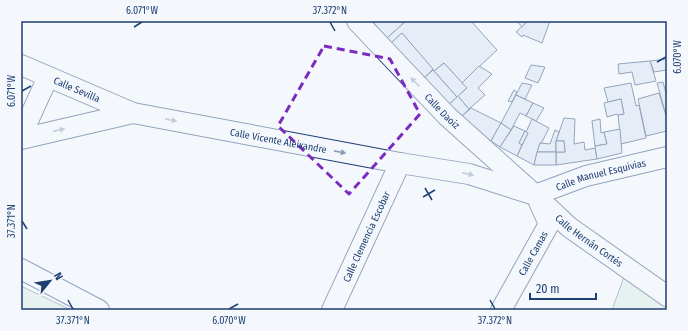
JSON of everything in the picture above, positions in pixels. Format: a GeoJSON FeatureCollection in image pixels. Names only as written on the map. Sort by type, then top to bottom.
{"type":"FeatureCollection","features":[{"type":"Feature","properties":{"kind":"street","name":"Calle Daoiz"},"geometry":{"type":"LineString","coordinates":[[357,21],[447,116],[535,195]]}},
{"type":"Feature","properties":{"kind":"street","name":"Calle Sevilla"},"geometry":{"type":"LineString","coordinates":[[21,64],[133,113]]}},
{"type":"Feature","properties":{"kind":"street"},"geometry":{"type":"LineString","coordinates":[[21,136],[48,77]]}},
{"type":"Feature","properties":{"kind":"street","name":"Calle Vicente Aleixandre"},"geometry":{"type":"LineString","coordinates":[[21,139],[133,113],[400,163],[469,174],[535,195]]}},
{"type":"Feature","properties":{"kind":"street","name":"Calle Manuel Esquivias"},"geometry":{"type":"LineString","coordinates":[[535,195],[586,176],[667,157]]}},
{"type":"Feature","properties":{"kind":"street","name":"Calle Clemencia Escobar"},"geometry":{"type":"LineString","coordinates":[[332,310],[400,163]]}},
{"type":"Feature","properties":{"kind":"street","name":"Calle Hernán Cortés"},"geometry":{"type":"LineString","coordinates":[[535,195],[569,227],[667,296]]}},
{"type":"Feature","properties":{"kind":"street","name":"Calle Camas"},"geometry":{"type":"LineString","coordinates":[[501,310],[549,224],[535,195]]}},
{"type":"Feature","properties":{"kind":"street"},"geometry":{"type":"LineString","coordinates":[[21,269],[100,310]]}},
{"type":"Feature","properties":{"kind":"highlighted area"},"geometry":{"type":"Polygon","coordinates":[[[324,46],[390,59],[420,114],[349,194],[278,126],[324,46]]]}},
{"type":"Feature","properties":{"kind":"shaded area"},"geometry":{"type":"Polygon","coordinates":[[[625,274],[667,304],[667,310],[612,310],[625,274]]]}},
{"type":"Feature","properties":{"kind":"shaded area"},"geometry":{"type":"Polygon","coordinates":[[[21,286],[71,310],[21,310],[21,286]]]}},
{"type":"Feature","properties":{"kind":"building"},"geometry":{"type":"Polygon","coordinates":[[[372,21],[406,21],[387,38],[372,21]]]}},
{"type":"Feature","properties":{"kind":"building"},"geometry":{"type":"Polygon","coordinates":[[[406,21],[471,21],[497,50],[462,83],[444,63],[434,71],[402,33],[391,43],[387,38],[406,21]]]}},
{"type":"Feature","properties":{"kind":"building"},"geometry":{"type":"Polygon","coordinates":[[[517,21],[528,21],[522,27],[517,21]]]}},
{"type":"Feature","properties":{"kind":"building"},"geometry":{"type":"Polygon","coordinates":[[[528,21],[550,21],[542,43],[523,35],[522,37],[516,32],[528,21]]]}},
{"type":"Feature","properties":{"kind":"building"},"geometry":{"type":"Polygon","coordinates":[[[402,33],[433,69],[424,78],[391,43],[402,33]]]}},
{"type":"Feature","properties":{"kind":"building"},"geometry":{"type":"Polygon","coordinates":[[[667,59],[667,70],[654,72],[650,61],[667,59]]]}},
{"type":"Feature","properties":{"kind":"building"},"geometry":{"type":"Polygon","coordinates":[[[650,61],[656,81],[635,85],[632,72],[619,74],[618,64],[650,61]]]}},
{"type":"Feature","properties":{"kind":"building"},"geometry":{"type":"Polygon","coordinates":[[[444,63],[467,88],[458,96],[469,109],[460,118],[448,105],[457,97],[434,71],[444,63]]]}},
{"type":"Feature","properties":{"kind":"building"},"geometry":{"type":"Polygon","coordinates":[[[531,65],[545,67],[538,83],[525,78],[531,65]]]}},
{"type":"Feature","properties":{"kind":"building"},"geometry":{"type":"Polygon","coordinates":[[[479,66],[492,74],[478,88],[485,95],[469,109],[458,96],[467,88],[462,83],[479,66]]]}},
{"type":"Feature","properties":{"kind":"building"},"geometry":{"type":"Polygon","coordinates":[[[433,70],[457,97],[448,105],[424,78],[433,70]]]}},
{"type":"Feature","properties":{"kind":"building"},"geometry":{"type":"Polygon","coordinates":[[[663,82],[667,97],[667,115],[657,83],[663,82]]]}},
{"type":"Feature","properties":{"kind":"building"},"geometry":{"type":"Polygon","coordinates":[[[522,83],[532,85],[525,99],[516,95],[522,83]]]}},
{"type":"Feature","properties":{"kind":"building"},"geometry":{"type":"Polygon","coordinates":[[[631,83],[636,106],[639,105],[646,138],[621,144],[618,115],[624,114],[621,99],[608,102],[604,88],[631,83]]]}},
{"type":"Feature","properties":{"kind":"building"},"geometry":{"type":"Polygon","coordinates":[[[514,90],[517,92],[512,102],[508,101],[514,90]]]}},
{"type":"Feature","properties":{"kind":"building"},"geometry":{"type":"Polygon","coordinates":[[[659,93],[667,119],[667,131],[646,136],[638,99],[659,93]]]}},
{"type":"Feature","properties":{"kind":"building"},"geometry":{"type":"Polygon","coordinates":[[[516,95],[533,103],[526,116],[520,113],[511,130],[501,123],[516,95]]]}},
{"type":"Feature","properties":{"kind":"building"},"geometry":{"type":"Polygon","coordinates":[[[621,99],[624,114],[617,114],[607,117],[604,103],[621,99]]]}},
{"type":"Feature","properties":{"kind":"building"},"geometry":{"type":"Polygon","coordinates":[[[533,103],[544,108],[536,121],[526,116],[533,103]]]}},
{"type":"Feature","properties":{"kind":"building"},"geometry":{"type":"Polygon","coordinates":[[[471,108],[501,123],[491,141],[460,118],[471,108]]]}},
{"type":"Feature","properties":{"kind":"building"},"geometry":{"type":"Polygon","coordinates":[[[564,118],[575,119],[574,144],[584,142],[585,150],[595,148],[597,159],[556,165],[556,152],[565,152],[564,141],[556,141],[564,118]]]}},
{"type":"Feature","properties":{"kind":"building"},"geometry":{"type":"Polygon","coordinates":[[[532,119],[549,128],[542,142],[540,143],[534,165],[517,156],[528,133],[526,132],[532,119]]]}},
{"type":"Feature","properties":{"kind":"building"},"geometry":{"type":"Polygon","coordinates":[[[600,119],[601,133],[604,132],[607,144],[595,146],[592,121],[600,119]]]}},
{"type":"Feature","properties":{"kind":"building"},"geometry":{"type":"Polygon","coordinates":[[[501,123],[511,130],[500,147],[491,141],[501,123]]]}},
{"type":"Feature","properties":{"kind":"building"},"geometry":{"type":"Polygon","coordinates":[[[514,126],[525,131],[519,143],[522,145],[517,156],[500,147],[514,126]]]}},
{"type":"Feature","properties":{"kind":"building"},"geometry":{"type":"Polygon","coordinates":[[[620,129],[622,153],[597,159],[595,146],[607,144],[604,132],[620,129]]]}},
{"type":"Feature","properties":{"kind":"building"},"geometry":{"type":"Polygon","coordinates":[[[555,130],[559,132],[556,141],[556,152],[537,152],[540,143],[550,144],[555,130]]]}},
{"type":"Feature","properties":{"kind":"building"},"geometry":{"type":"Polygon","coordinates":[[[525,131],[528,133],[522,145],[519,143],[525,131]]]}},
{"type":"Feature","properties":{"kind":"building"},"geometry":{"type":"Polygon","coordinates":[[[556,141],[564,141],[565,152],[556,152],[556,141]]]}},
{"type":"Feature","properties":{"kind":"building"},"geometry":{"type":"Polygon","coordinates":[[[537,152],[556,152],[556,165],[534,165],[537,152]]]}}]}
